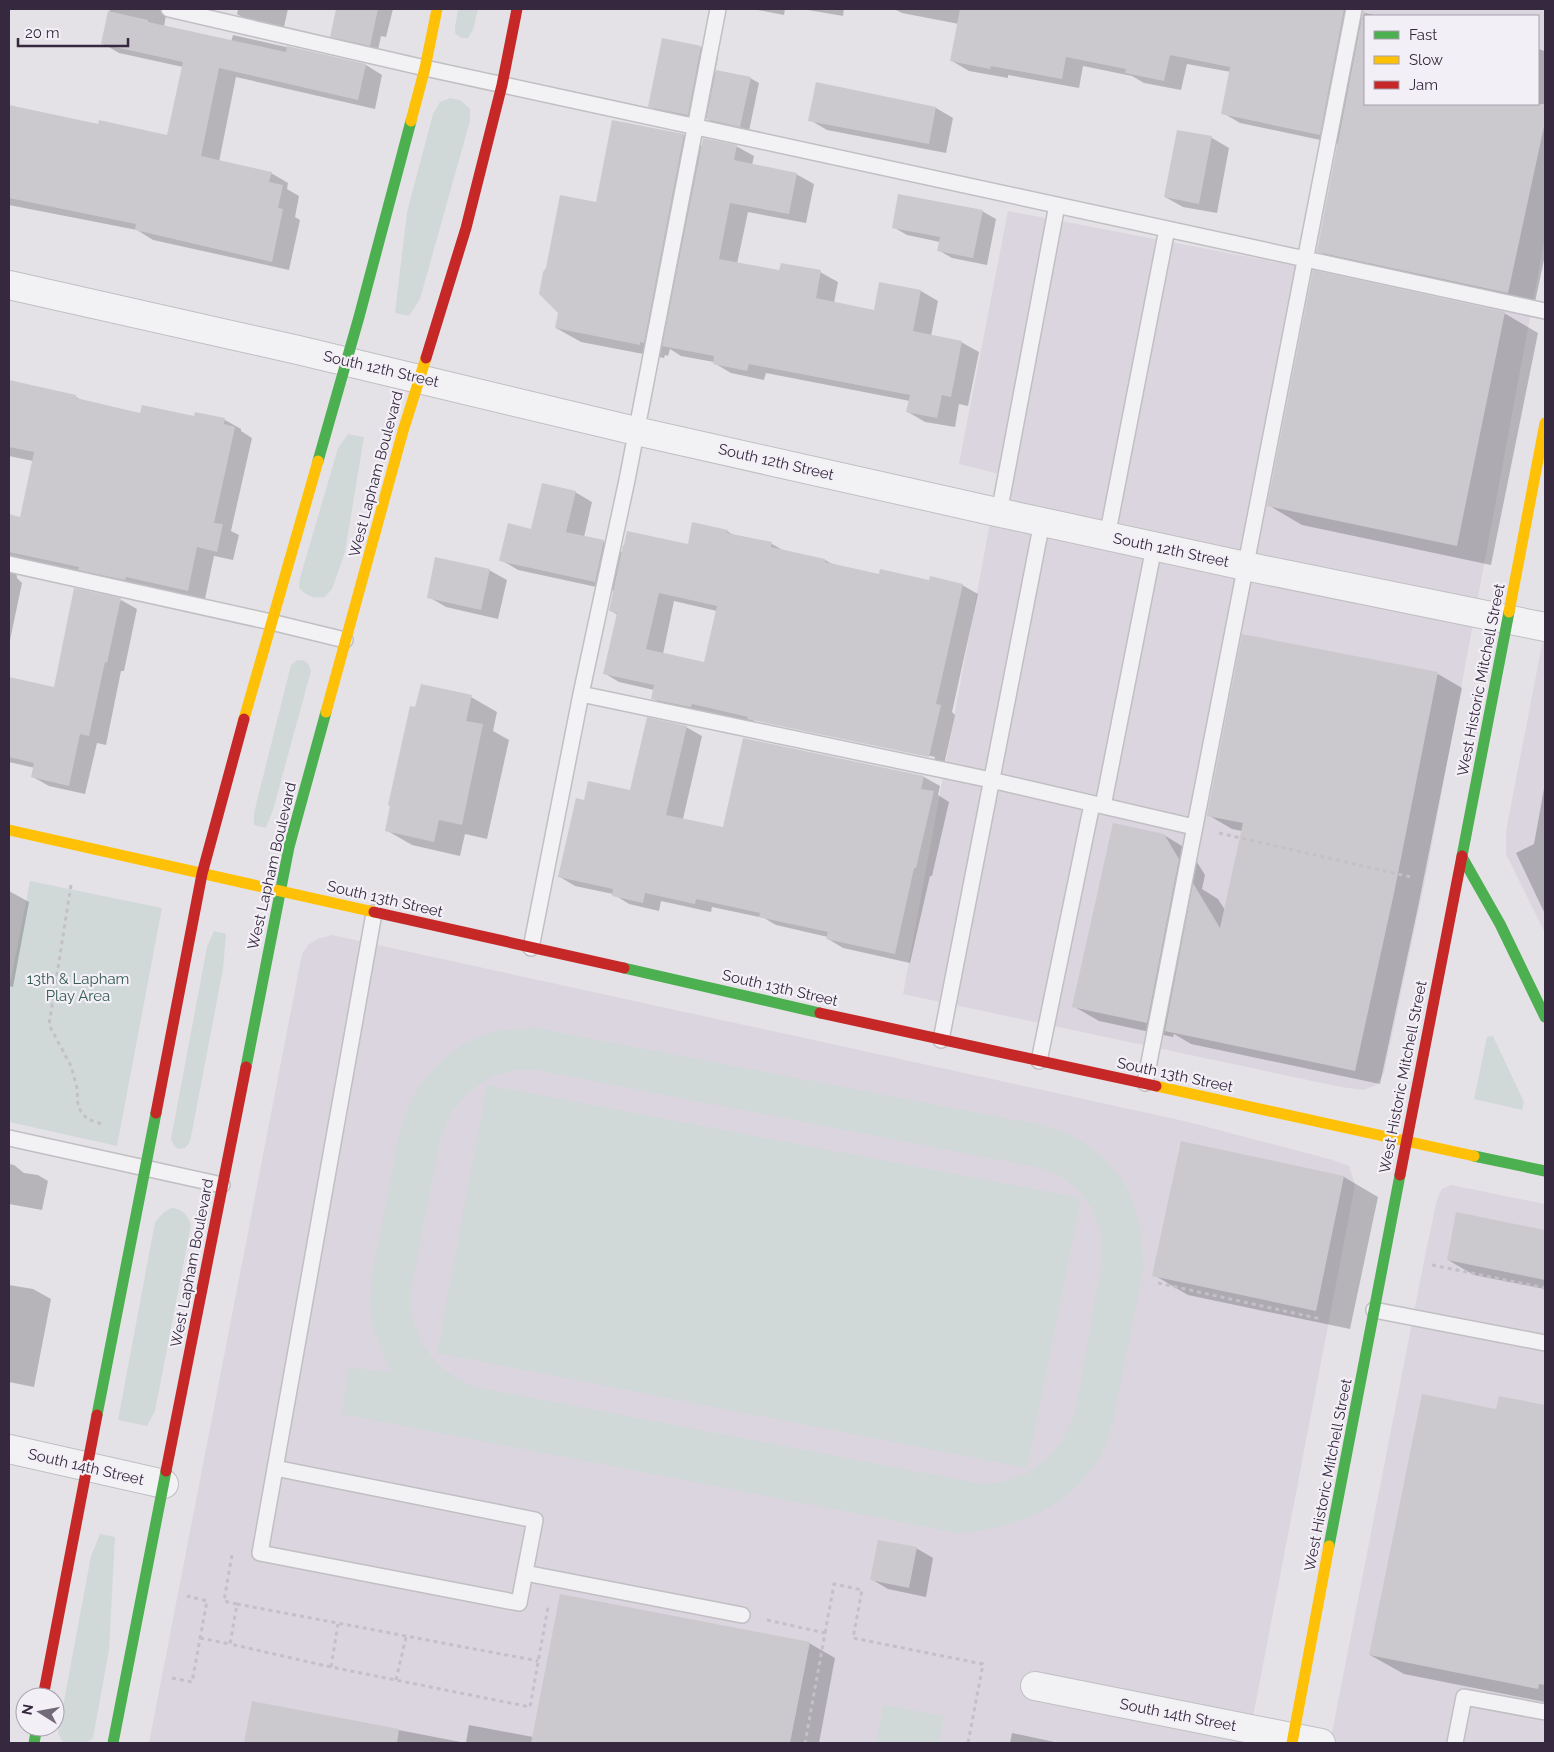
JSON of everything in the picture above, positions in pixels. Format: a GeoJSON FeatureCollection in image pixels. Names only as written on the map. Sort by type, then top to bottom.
{"type":"FeatureCollection","features":[{"type":"Feature","properties":{"kind":"street"},"geometry":{"type":"LineString","coordinates":[[45,1687],[202,874],[426,68],[438,9]]}},
{"type":"Feature","properties":{"kind":"street","name":"West Lapham Boulevard"},"geometry":{"type":"LineString","coordinates":[[113,1743],[289,847],[418,378],[466,228],[502,84],[517,9]]}},
{"type":"Feature","properties":{"kind":"street","name":"South 12th Street"},"geometry":{"type":"LineString","coordinates":[[9,285],[346,361],[636,431],[999,513],[1154,547],[1545,627]]}},
{"type":"Feature","properties":{"kind":"street","name":"West Historic Mitchell Street"},"geometry":{"type":"LineString","coordinates":[[1293,1740],[1406,1141],[1545,423]]}},
{"type":"Feature","properties":{"kind":"street","name":"South 13th Street"},"geometry":{"type":"LineString","coordinates":[[9,830],[941,1040],[1545,1170]]}},
{"type":"Feature","properties":{"kind":"street"},"geometry":{"type":"LineString","coordinates":[[1462,857],[1500,924],[1545,1017]]}},
{"type":"Feature","properties":{"kind":"street","name":"South 14th Street"},"geometry":{"type":"LineString","coordinates":[[9,1449],[164,1484]]}},
{"type":"Feature","properties":{"kind":"street","name":"South 14th Street"},"geometry":{"type":"LineString","coordinates":[[1035,1686],[1293,1740],[1321,1743]]}},
{"type":"Feature","properties":{"kind":"lane"},"geometry":{"type":"LineString","coordinates":[[169,9],[426,68],[1545,311]]}},
{"type":"Feature","properties":{"kind":"lane"},"geometry":{"type":"LineString","coordinates":[[531,948],[581,694],[636,431],[718,9]]}},
{"type":"Feature","properties":{"kind":"lane"},"geometry":{"type":"LineString","coordinates":[[1144,1083],[1354,9]]}},
{"type":"Feature","properties":{"kind":"lane"},"geometry":{"type":"LineString","coordinates":[[999,513],[1057,205]]}},
{"type":"Feature","properties":{"kind":"lane"},"geometry":{"type":"LineString","coordinates":[[1107,536],[1167,229]]}},
{"type":"Feature","properties":{"kind":"lane"},"geometry":{"type":"LineString","coordinates":[[941,1040],[1042,522]]}},
{"type":"Feature","properties":{"kind":"lane"},"geometry":{"type":"LineString","coordinates":[[1039,1061],[1154,547]]}},
{"type":"Feature","properties":{"kind":"lane"},"geometry":{"type":"LineString","coordinates":[[9,564],[345,640]]}},
{"type":"Feature","properties":{"kind":"lane"},"geometry":{"type":"LineString","coordinates":[[581,694],[991,780],[1194,827]]}},
{"type":"Feature","properties":{"kind":"lane"},"geometry":{"type":"LineString","coordinates":[[275,1468],[534,1520],[519,1604],[260,1553],[275,1468],[374,912]]}},
{"type":"Feature","properties":{"kind":"lane"},"geometry":{"type":"LineString","coordinates":[[9,1138],[222,1185]]}},
{"type":"Feature","properties":{"kind":"lane"},"geometry":{"type":"LineString","coordinates":[[1374,1310],[1545,1343]]}},
{"type":"Feature","properties":{"kind":"lane"},"geometry":{"type":"LineString","coordinates":[[525,1573],[742,1615]]}},
{"type":"Feature","properties":{"kind":"lane"},"geometry":{"type":"LineString","coordinates":[[1455,1743],[1464,1697],[1545,1712]]}},
{"type":"Feature","properties":{"kind":"path"},"geometry":{"type":"LineString","coordinates":[[1194,827],[1411,877]]}},
{"type":"Feature","properties":{"kind":"path"},"geometry":{"type":"LineString","coordinates":[[70,885],[49,1025],[71,1066],[77,1088],[78,1107],[87,1119],[102,1124]]}},
{"type":"Feature","properties":{"kind":"path"},"geometry":{"type":"LineString","coordinates":[[1432,1265],[1545,1288]]}},
{"type":"Feature","properties":{"kind":"path"},"geometry":{"type":"LineString","coordinates":[[1158,1284],[1321,1319]]}},
{"type":"Feature","properties":{"kind":"path"},"geometry":{"type":"LineString","coordinates":[[233,1552],[224,1601],[538,1661]]}},
{"type":"Feature","properties":{"kind":"path"},"geometry":{"type":"LineString","coordinates":[[200,1638],[331,1667],[530,1707],[553,1579]]}},
{"type":"Feature","properties":{"kind":"path"},"geometry":{"type":"LineString","coordinates":[[805,1743],[834,1584],[862,1590],[853,1638],[983,1664],[968,1743]]}},
{"type":"Feature","properties":{"kind":"path"},"geometry":{"type":"LineString","coordinates":[[172,1678],[192,1682],[207,1601],[187,1596]]}},
{"type":"Feature","properties":{"kind":"path"},"geometry":{"type":"LineString","coordinates":[[230,1644],[237,1604]]}},
{"type":"Feature","properties":{"kind":"path"},"geometry":{"type":"LineString","coordinates":[[742,1615],[825,1632]]}},
{"type":"Feature","properties":{"kind":"path"},"geometry":{"type":"LineString","coordinates":[[331,1667],[338,1624]]}},
{"type":"Feature","properties":{"kind":"path"},"geometry":{"type":"LineString","coordinates":[[396,1680],[406,1637]]}},
{"type":"Feature","properties":{"kind":"shaded area"},"geometry":{"type":"Polygon","coordinates":[[[1358,9],[1545,9],[1545,237],[1427,871],[1384,1073],[1376,1085],[1363,1090],[1341,1087],[903,994],[999,474],[959,464],[1008,211],[1307,268],[1358,9]]]}},
{"type":"Feature","properties":{"kind":"shaded area"},"geometry":{"type":"Polygon","coordinates":[[[1545,629],[1545,933],[1506,854],[1506,831],[1545,629]]]}},
{"type":"Feature","properties":{"kind":"shaded area"},"geometry":{"type":"Polygon","coordinates":[[[332,935],[1184,1121],[1333,1160],[1349,1166],[1355,1185],[1248,1743],[149,1743],[302,954],[308,945],[318,939],[332,935]]]}},
{"type":"Feature","properties":{"kind":"shaded area"},"geometry":{"type":"Polygon","coordinates":[[[1451,1185],[1545,1204],[1545,1743],[1330,1743],[1427,1246],[1437,1200],[1442,1189],[1451,1185]]]}},
{"type":"Feature","properties":{"kind":"green space"},"geometry":{"type":"Polygon","coordinates":[[[458,9],[478,9],[473,30],[468,38],[461,38],[455,33],[458,9]]]}},
{"type":"Feature","properties":{"kind":"green space"},"geometry":{"type":"Polygon","coordinates":[[[450,98],[460,100],[470,109],[470,121],[420,299],[409,316],[395,313],[407,212],[433,114],[440,102],[450,98]]]}},
{"type":"Feature","properties":{"kind":"green space"},"geometry":{"type":"Polygon","coordinates":[[[348,434],[364,437],[345,552],[332,589],[325,597],[317,598],[308,595],[299,588],[300,578],[338,448],[348,434]]]}},
{"type":"Feature","properties":{"kind":"green space"},"geometry":{"type":"Polygon","coordinates":[[[297,660],[307,662],[311,671],[273,810],[266,828],[254,825],[254,813],[291,665],[297,660]]]}},
{"type":"Feature","properties":{"kind":"green space","name":"13th & Lapham Play Area"},"geometry":{"type":"Polygon","coordinates":[[[30,881],[162,908],[117,1146],[9,1122],[9,989],[30,881]]]}},
{"type":"Feature","properties":{"kind":"green space"},"geometry":{"type":"Polygon","coordinates":[[[214,931],[226,934],[223,969],[190,1142],[185,1148],[179,1149],[174,1146],[171,1139],[207,947],[214,931]]]}},
{"type":"Feature","properties":{"kind":"green space"},"geometry":{"type":"Polygon","coordinates":[[[535,1028],[1042,1125],[1067,1134],[1089,1146],[1121,1178],[1131,1198],[1139,1220],[1143,1271],[1112,1426],[1102,1453],[1079,1484],[1064,1497],[1032,1516],[996,1527],[958,1533],[342,1414],[349,1367],[392,1373],[372,1324],[371,1289],[396,1147],[413,1097],[422,1083],[445,1058],[474,1039],[506,1030],[535,1028]],[[517,1070],[494,1075],[470,1091],[452,1110],[441,1137],[411,1289],[412,1318],[422,1344],[437,1364],[456,1378],[475,1387],[983,1484],[1002,1482],[1026,1474],[1047,1459],[1063,1440],[1075,1414],[1102,1261],[1101,1232],[1091,1207],[1077,1189],[1059,1175],[1041,1168],[536,1070],[517,1070]]]}},
{"type":"Feature","properties":{"kind":"green space"},"geometry":{"type":"Polygon","coordinates":[[[1493,1036],[1524,1102],[1522,1110],[1474,1099],[1487,1037],[1493,1036]]]}},
{"type":"Feature","properties":{"kind":"green space"},"geometry":{"type":"Polygon","coordinates":[[[487,1085],[1081,1198],[1027,1468],[437,1353],[487,1085]]]}},
{"type":"Feature","properties":{"kind":"green space"},"geometry":{"type":"Polygon","coordinates":[[[171,1208],[184,1213],[191,1225],[155,1411],[147,1426],[118,1420],[155,1222],[163,1213],[171,1208]]]}},
{"type":"Feature","properties":{"kind":"green space"},"geometry":{"type":"Polygon","coordinates":[[[100,1534],[115,1537],[109,1650],[93,1738],[87,1743],[63,1743],[60,1737],[65,1737],[65,1695],[91,1556],[100,1534]]]}},
{"type":"Feature","properties":{"kind":"green space"},"geometry":{"type":"Polygon","coordinates":[[[883,1705],[944,1716],[939,1743],[876,1743],[883,1705]]]}},
{"type":"Feature","properties":{"kind":"building"},"geometry":{"type":"Polygon","coordinates":[[[336,9],[378,9],[370,46],[330,37],[336,9]]]}},
{"type":"Feature","properties":{"kind":"building"},"geometry":{"type":"Polygon","coordinates":[[[960,9],[1344,9],[1320,135],[1221,114],[1230,67],[1170,55],[1164,81],[1125,73],[1126,69],[1066,57],[1062,79],[991,66],[990,69],[950,61],[960,9]]]}},
{"type":"Feature","properties":{"kind":"building"},"geometry":{"type":"Polygon","coordinates":[[[108,11],[148,20],[148,22],[286,52],[287,46],[366,64],[358,100],[219,68],[201,156],[272,172],[269,182],[283,185],[278,208],[283,209],[272,262],[135,230],[136,224],[9,198],[9,105],[98,124],[99,120],[167,135],[183,62],[101,44],[108,11]]]}},
{"type":"Feature","properties":{"kind":"building"},"geometry":{"type":"Polygon","coordinates":[[[1363,11],[1365,12],[1364,105],[1545,104],[1545,122],[1508,293],[1317,252],[1363,11]]]}},
{"type":"Feature","properties":{"kind":"building"},"geometry":{"type":"Polygon","coordinates":[[[662,38],[701,46],[688,115],[648,107],[662,38]]]}},
{"type":"Feature","properties":{"kind":"building"},"geometry":{"type":"Polygon","coordinates":[[[716,70],[751,77],[740,127],[706,119],[716,70]]]}},
{"type":"Feature","properties":{"kind":"building"},"geometry":{"type":"Polygon","coordinates":[[[816,82],[936,107],[929,144],[808,121],[816,82]]]}},
{"type":"Feature","properties":{"kind":"building"},"geometry":{"type":"Polygon","coordinates":[[[612,120],[684,134],[644,343],[640,342],[640,345],[555,328],[558,313],[539,294],[560,195],[596,202],[612,120]]]}},
{"type":"Feature","properties":{"kind":"building"},"geometry":{"type":"Polygon","coordinates":[[[1177,130],[1212,136],[1199,204],[1164,197],[1177,130]]]}},
{"type":"Feature","properties":{"kind":"building"},"geometry":{"type":"Polygon","coordinates":[[[703,138],[737,145],[734,160],[797,173],[789,214],[730,203],[719,259],[779,270],[781,263],[821,270],[816,298],[874,310],[879,282],[921,290],[913,331],[962,341],[951,397],[942,395],[937,418],[906,412],[910,395],[749,364],[747,371],[713,364],[714,356],[662,346],[703,138]]]}},
{"type":"Feature","properties":{"kind":"building"},"geometry":{"type":"Polygon","coordinates":[[[898,194],[983,210],[973,258],[937,251],[940,237],[892,228],[898,194]]]}},
{"type":"Feature","properties":{"kind":"building"},"geometry":{"type":"Polygon","coordinates":[[[1313,270],[1505,312],[1457,546],[1267,506],[1313,270]]]}},
{"type":"Feature","properties":{"kind":"building"},"geometry":{"type":"Polygon","coordinates":[[[9,380],[76,395],[76,398],[140,413],[142,405],[194,416],[195,412],[225,418],[224,424],[235,427],[214,523],[223,524],[217,552],[197,547],[188,591],[126,577],[125,580],[78,570],[79,567],[9,552],[9,514],[20,517],[34,452],[9,447],[9,380]]]}},
{"type":"Feature","properties":{"kind":"building"},"geometry":{"type":"Polygon","coordinates":[[[542,483],[576,491],[566,532],[604,540],[595,582],[499,561],[508,523],[531,529],[542,483]]]}},
{"type":"Feature","properties":{"kind":"building"},"geometry":{"type":"Polygon","coordinates":[[[692,522],[728,530],[727,533],[772,542],[771,547],[825,559],[825,562],[879,574],[880,569],[929,580],[930,576],[963,584],[936,704],[941,705],[929,757],[747,719],[748,717],[692,704],[691,707],[651,699],[654,685],[603,674],[617,613],[609,611],[627,531],[688,544],[692,522]],[[659,593],[646,649],[704,662],[717,606],[659,593]]]}},
{"type":"Feature","properties":{"kind":"building"},"geometry":{"type":"Polygon","coordinates":[[[435,557],[490,569],[481,610],[427,598],[435,557]]]}},
{"type":"Feature","properties":{"kind":"building"},"geometry":{"type":"Polygon","coordinates":[[[74,588],[121,598],[89,736],[80,734],[69,786],[31,777],[34,763],[9,757],[9,677],[54,687],[74,588]]]}},
{"type":"Feature","properties":{"kind":"building"},"geometry":{"type":"Polygon","coordinates":[[[1242,634],[1438,672],[1394,893],[1355,1071],[1165,1031],[1193,883],[1220,928],[1243,823],[1207,816],[1242,634]]]}},
{"type":"Feature","properties":{"kind":"building"},"geometry":{"type":"Polygon","coordinates":[[[421,684],[472,695],[466,721],[483,724],[462,825],[439,820],[434,842],[385,831],[390,806],[388,805],[410,706],[415,707],[421,684]]]}},
{"type":"Feature","properties":{"kind":"building"},"geometry":{"type":"Polygon","coordinates":[[[647,717],[687,726],[666,815],[723,827],[743,738],[924,776],[921,789],[934,791],[916,868],[914,868],[895,954],[826,939],[828,932],[759,917],[760,913],[696,899],[695,904],[645,893],[643,903],[612,896],[613,889],[558,877],[576,798],[584,800],[588,781],[630,790],[647,717]]]}},
{"type":"Feature","properties":{"kind":"building"},"geometry":{"type":"Polygon","coordinates":[[[1113,823],[1164,834],[1179,859],[1147,1023],[1072,1007],[1113,823]]]}},
{"type":"Feature","properties":{"kind":"building"},"geometry":{"type":"Polygon","coordinates":[[[1181,1141],[1344,1176],[1316,1311],[1152,1276],[1181,1141]]]}},
{"type":"Feature","properties":{"kind":"building"},"geometry":{"type":"Polygon","coordinates":[[[1456,1212],[1545,1230],[1545,1280],[1447,1260],[1456,1212]]]}},
{"type":"Feature","properties":{"kind":"building"},"geometry":{"type":"Polygon","coordinates":[[[1422,1394],[1496,1409],[1499,1396],[1545,1405],[1545,1685],[1539,1684],[1538,1689],[1369,1655],[1422,1394]]]}},
{"type":"Feature","properties":{"kind":"building"},"geometry":{"type":"Polygon","coordinates":[[[878,1540],[917,1547],[909,1588],[870,1580],[878,1540]]]}},
{"type":"Feature","properties":{"kind":"building"},"geometry":{"type":"Polygon","coordinates":[[[560,1594],[810,1642],[790,1743],[531,1743],[560,1594]]]}},
{"type":"Feature","properties":{"kind":"building"},"geometry":{"type":"Polygon","coordinates":[[[252,1701],[399,1729],[397,1743],[244,1743],[252,1701]]]}},
{"type":"Feature","properties":{"kind":"traffic: fast"},"geometry":{"type":"LineString","coordinates":[[318,461],[359,317],[411,121]]}},
{"type":"Feature","properties":{"kind":"traffic: fast"},"geometry":{"type":"LineString","coordinates":[[1462,856],[1509,612]]}},
{"type":"Feature","properties":{"kind":"traffic: fast"},"geometry":{"type":"LineString","coordinates":[[246,1067],[289,847],[326,712]]}},
{"type":"Feature","properties":{"kind":"traffic: fast"},"geometry":{"type":"LineString","coordinates":[[1462,857],[1500,924],[1545,1017]]}},
{"type":"Feature","properties":{"kind":"traffic: fast"},"geometry":{"type":"LineString","coordinates":[[624,968],[820,1013]]}},
{"type":"Feature","properties":{"kind":"traffic: fast"},"geometry":{"type":"LineString","coordinates":[[97,1415],[156,1113]]}},
{"type":"Feature","properties":{"kind":"traffic: fast"},"geometry":{"type":"LineString","coordinates":[[1474,1156],[1545,1171]]}},
{"type":"Feature","properties":{"kind":"traffic: fast"},"geometry":{"type":"LineString","coordinates":[[1329,1546],[1400,1175]]}},
{"type":"Feature","properties":{"kind":"traffic: fast"},"geometry":{"type":"LineString","coordinates":[[113,1743],[166,1471]]}},
{"type":"Feature","properties":{"kind":"traffic: fast"},"geometry":{"type":"LineString","coordinates":[[34,1743],[35,1737]]}},
{"type":"Feature","properties":{"kind":"traffic: slow"},"geometry":{"type":"LineString","coordinates":[[411,121],[425,68],[437,9]]}},
{"type":"Feature","properties":{"kind":"traffic: slow"},"geometry":{"type":"LineString","coordinates":[[326,712],[403,431],[426,358]]}},
{"type":"Feature","properties":{"kind":"traffic: slow"},"geometry":{"type":"LineString","coordinates":[[1509,612],[1545,423]]}},
{"type":"Feature","properties":{"kind":"traffic: slow"},"geometry":{"type":"LineString","coordinates":[[244,719],[318,461]]}},
{"type":"Feature","properties":{"kind":"traffic: slow"},"geometry":{"type":"LineString","coordinates":[[9,830],[374,912]]}},
{"type":"Feature","properties":{"kind":"traffic: slow"},"geometry":{"type":"LineString","coordinates":[[1156,1086],[1474,1156]]}},
{"type":"Feature","properties":{"kind":"traffic: slow"},"geometry":{"type":"LineString","coordinates":[[1292,1743],[1329,1546]]}},
{"type":"Feature","properties":{"kind":"traffic: jam"},"geometry":{"type":"LineString","coordinates":[[426,358],[466,228],[502,85],[517,9]]}},
{"type":"Feature","properties":{"kind":"traffic: jam"},"geometry":{"type":"LineString","coordinates":[[156,1113],[202,874],[244,719]]}},
{"type":"Feature","properties":{"kind":"traffic: jam"},"geometry":{"type":"LineString","coordinates":[[1400,1175],[1462,856]]}},
{"type":"Feature","properties":{"kind":"traffic: jam"},"geometry":{"type":"LineString","coordinates":[[374,912],[624,968]]}},
{"type":"Feature","properties":{"kind":"traffic: jam"},"geometry":{"type":"LineString","coordinates":[[820,1013],[1156,1086]]}},
{"type":"Feature","properties":{"kind":"traffic: jam"},"geometry":{"type":"LineString","coordinates":[[166,1471],[246,1067]]}},
{"type":"Feature","properties":{"kind":"traffic: jam"},"geometry":{"type":"LineString","coordinates":[[45,1687],[97,1415]]}}]}
